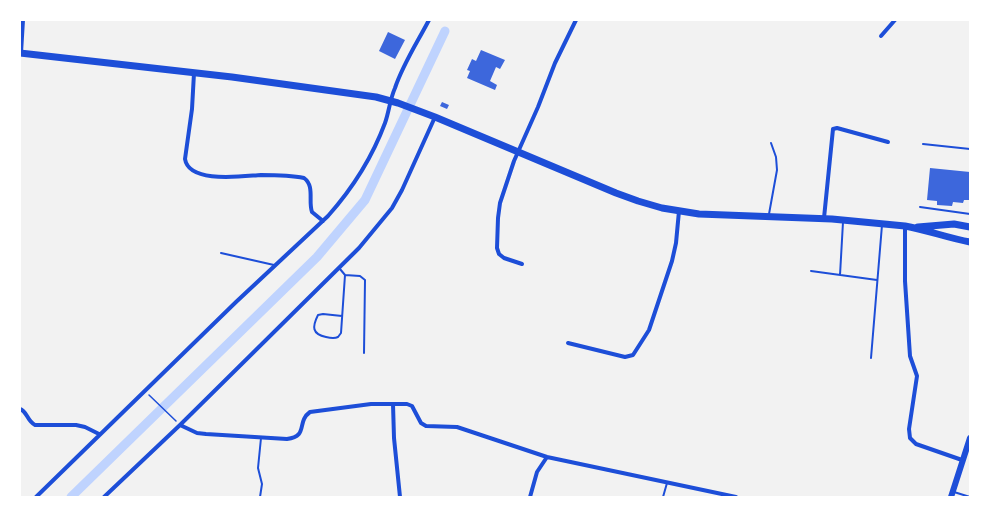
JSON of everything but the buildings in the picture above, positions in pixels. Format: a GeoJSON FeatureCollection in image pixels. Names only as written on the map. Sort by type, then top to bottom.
{"type":"FeatureCollection","features":[{"type":"Feature","properties":{"kind":"main road"},"geometry":{"type":"LineString","coordinates":[[21,53],[348,92],[394,102],[432,116],[638,201],[679,211],[716,215],[824,218],[905,226],[970,245]]}},
{"type":"Feature","properties":{"kind":"main road"},"geometry":{"type":"LineString","coordinates":[[914,228],[954,224],[970,227]]}},
{"type":"Feature","properties":{"kind":"main road"},"geometry":{"type":"LineString","coordinates":[[952,239],[970,242]]}},
{"type":"Feature","properties":{"kind":"main road"},"geometry":{"type":"LineString","coordinates":[[952,494],[970,438]]}},
{"type":"Feature","properties":{"kind":"street"},"geometry":{"type":"LineString","coordinates":[[21,53],[23,20]]}},
{"type":"Feature","properties":{"kind":"street"},"geometry":{"type":"LineString","coordinates":[[36,497],[99,434],[323,221],[340,203],[365,166],[394,102],[402,72],[428,20]]}},
{"type":"Feature","properties":{"kind":"street"},"geometry":{"type":"LineString","coordinates":[[522,264],[504,258],[499,254],[497,248],[500,203],[506,181],[518,152],[555,63],[576,20]]}},
{"type":"Feature","properties":{"kind":"street"},"geometry":{"type":"LineString","coordinates":[[881,36],[895,20]]}},
{"type":"Feature","properties":{"kind":"street"},"geometry":{"type":"LineString","coordinates":[[194,73],[192,109],[186,159],[187,166],[211,177],[261,175],[304,178],[308,182],[311,194],[312,212],[323,221]]}},
{"type":"Feature","properties":{"kind":"street"},"geometry":{"type":"LineString","coordinates":[[104,497],[340,269],[376,229],[392,208],[412,172],[432,116]]}},
{"type":"Feature","properties":{"kind":"street"},"geometry":{"type":"LineString","coordinates":[[824,218],[833,129],[837,128],[888,142]]}},
{"type":"Feature","properties":{"kind":"street"},"geometry":{"type":"LineString","coordinates":[[568,343],[625,357],[630,357],[635,353],[649,330],[672,261],[676,243],[679,211]]}},
{"type":"Feature","properties":{"kind":"street"},"geometry":{"type":"LineString","coordinates":[[905,226],[905,281],[910,356],[916,376],[909,429],[910,438],[916,444],[962,460]]}},
{"type":"Feature","properties":{"kind":"street"},"geometry":{"type":"LineString","coordinates":[[180,425],[197,433],[288,439],[295,438],[300,435],[305,415],[310,412],[371,404],[407,404],[412,406],[421,423],[426,426],[456,427],[547,457],[736,497]]}},
{"type":"Feature","properties":{"kind":"street"},"geometry":{"type":"LineString","coordinates":[[393,404],[394,445],[400,497]]}},
{"type":"Feature","properties":{"kind":"street"},"geometry":{"type":"LineString","coordinates":[[20,409],[24,410],[30,422],[36,425],[76,425],[99,434]]}},
{"type":"Feature","properties":{"kind":"street"},"geometry":{"type":"LineString","coordinates":[[530,497],[537,472],[547,457]]}},
{"type":"Feature","properties":{"kind":"lane"},"geometry":{"type":"LineString","coordinates":[[769,216],[777,170],[776,157],[771,143]]}},
{"type":"Feature","properties":{"kind":"lane"},"geometry":{"type":"LineString","coordinates":[[923,144],[970,149]]}},
{"type":"Feature","properties":{"kind":"lane"},"geometry":{"type":"LineString","coordinates":[[920,207],[970,214]]}},
{"type":"Feature","properties":{"kind":"lane"},"geometry":{"type":"LineString","coordinates":[[840,275],[844,220]]}},
{"type":"Feature","properties":{"kind":"lane"},"geometry":{"type":"LineString","coordinates":[[871,358],[882,224]]}},
{"type":"Feature","properties":{"kind":"lane"},"geometry":{"type":"LineString","coordinates":[[221,253],[275,265]]}},
{"type":"Feature","properties":{"kind":"lane"},"geometry":{"type":"LineString","coordinates":[[340,269],[345,275],[341,333],[338,337],[334,338],[315,333],[314,329],[318,315],[323,314],[342,316]]}},
{"type":"Feature","properties":{"kind":"lane"},"geometry":{"type":"LineString","coordinates":[[811,271],[877,280]]}},
{"type":"Feature","properties":{"kind":"lane"},"geometry":{"type":"LineString","coordinates":[[345,275],[360,276],[365,280],[364,352]]}},
{"type":"Feature","properties":{"kind":"lane"},"geometry":{"type":"LineString","coordinates":[[260,497],[262,484],[258,468],[261,438]]}},
{"type":"Feature","properties":{"kind":"lane"},"geometry":{"type":"LineString","coordinates":[[663,497],[667,482]]}},
{"type":"Feature","properties":{"kind":"lane"},"geometry":{"type":"LineString","coordinates":[[952,494],[970,497]]}},
{"type":"Feature","properties":{"kind":"path"},"geometry":{"type":"LineString","coordinates":[[152,399],[173,418]]}},
{"type":"Feature","properties":{"kind":"waterway"},"geometry":{"type":"LineString","coordinates":[[71,497],[317,257],[365,200],[445,31]]}}]}
